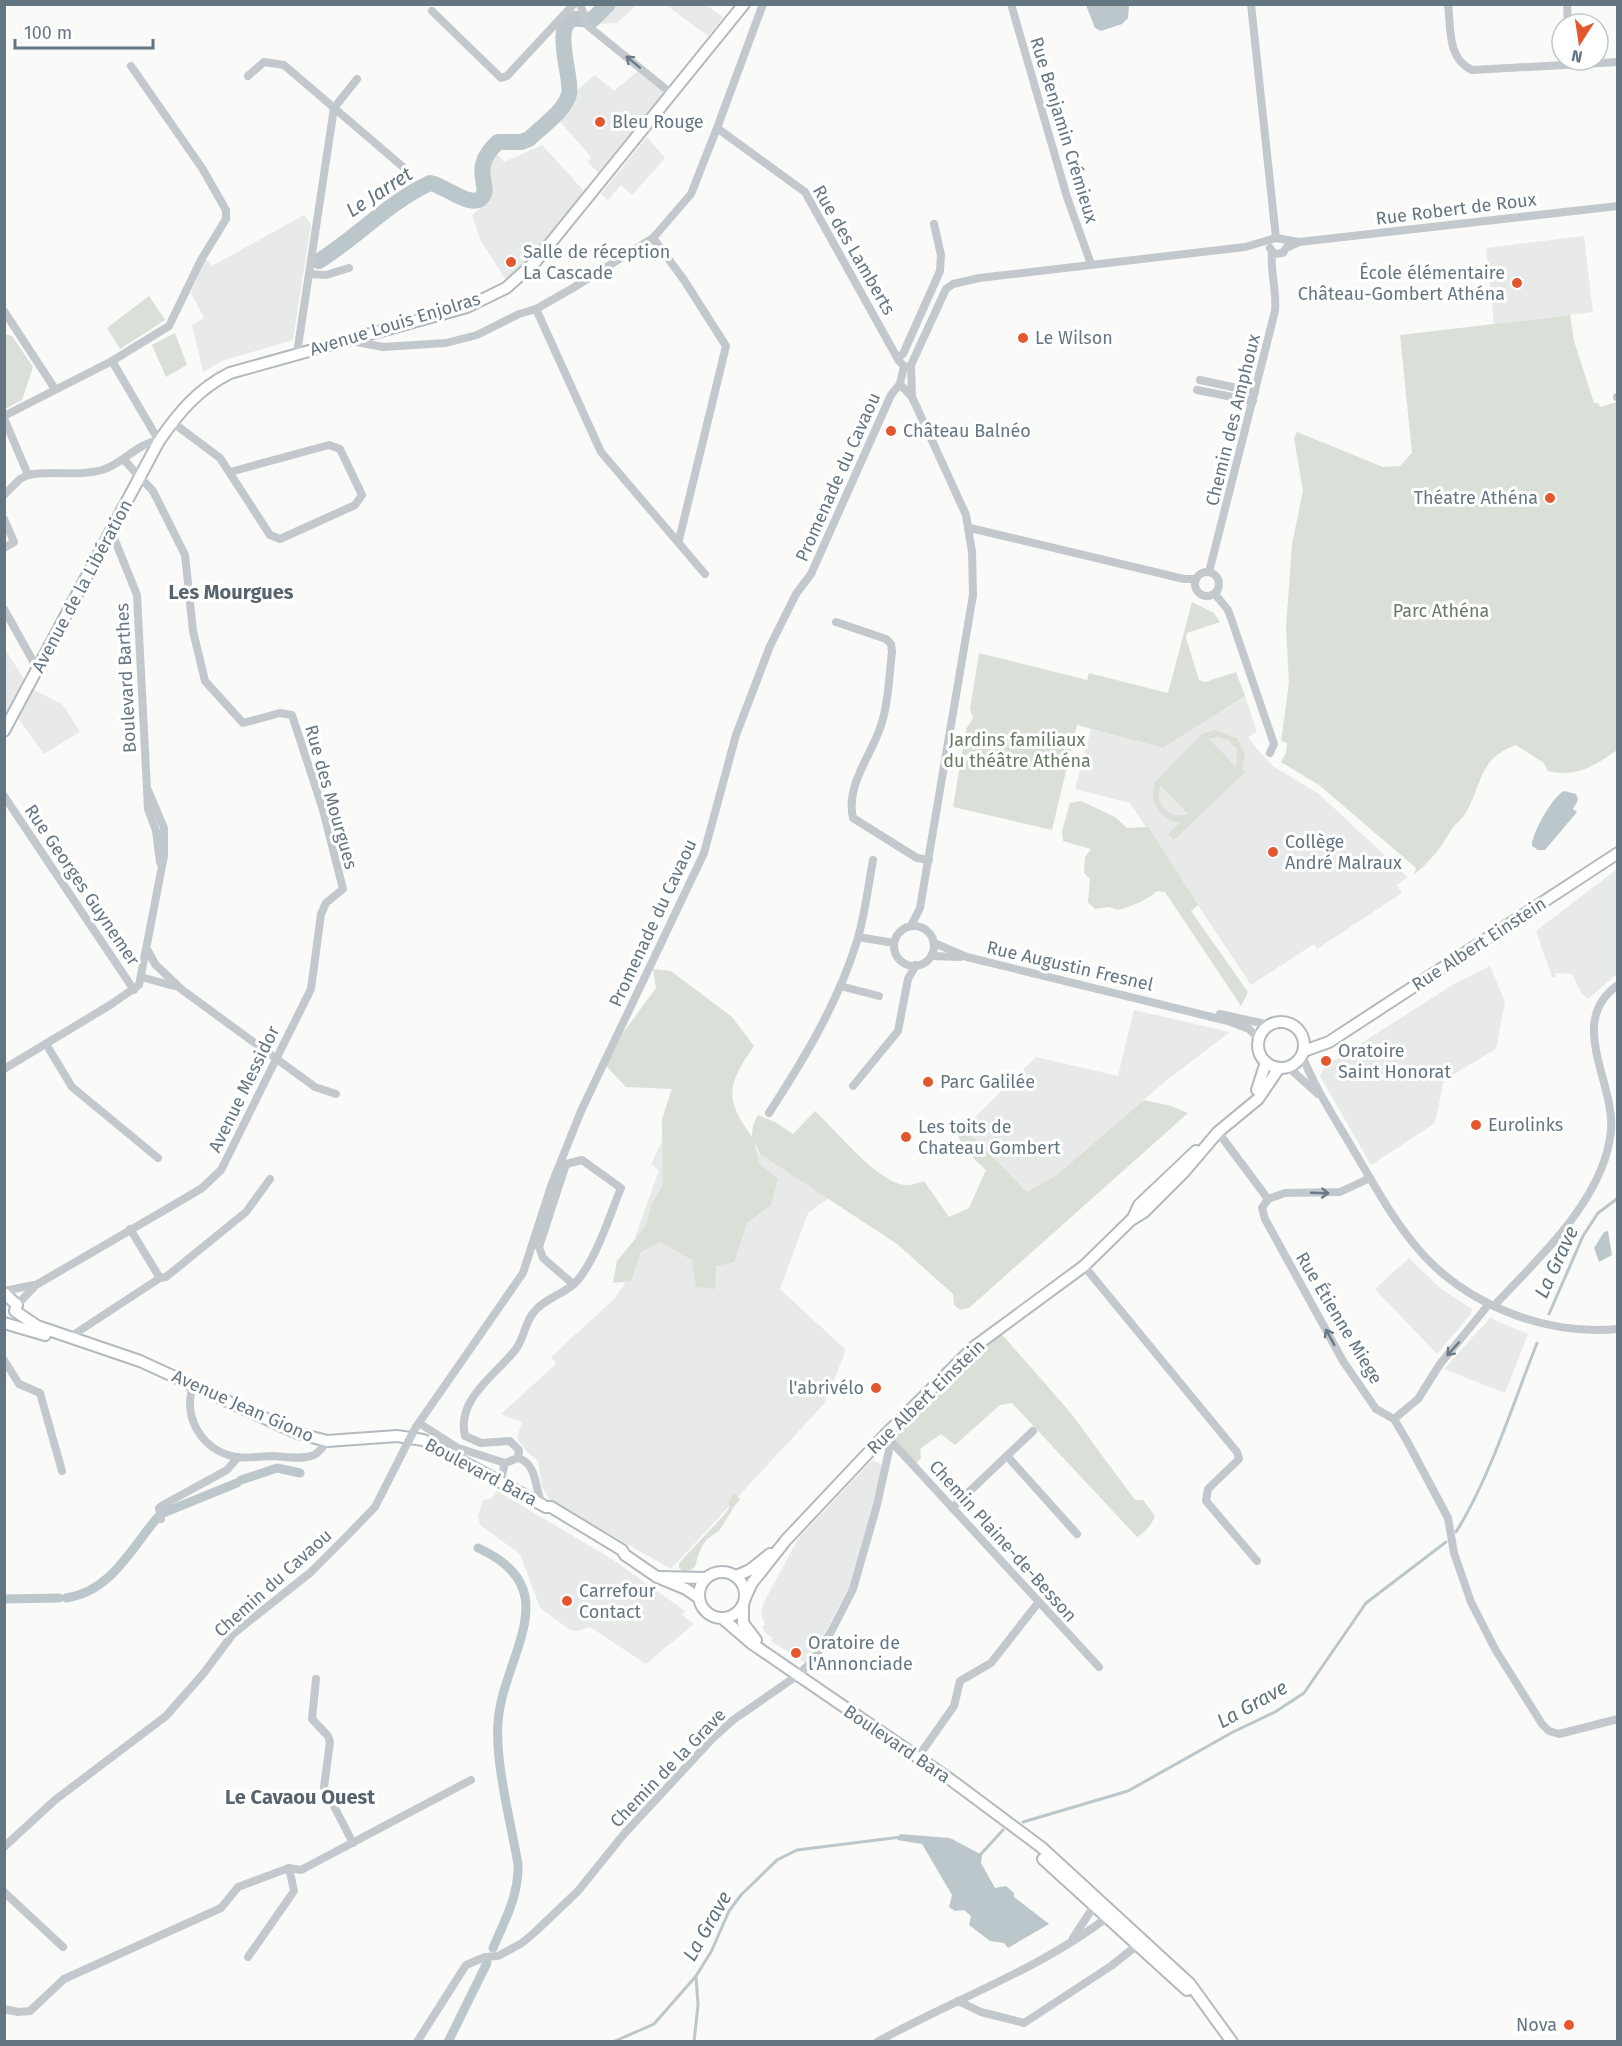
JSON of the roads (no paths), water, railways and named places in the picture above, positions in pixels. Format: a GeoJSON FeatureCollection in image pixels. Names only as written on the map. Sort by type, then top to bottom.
{"type":"FeatureCollection","features":[{"type":"Feature","properties":{"kind":"street"},"geometry":{"type":"LineString","coordinates":[[432,10],[501,78],[507,76],[574,4]]}},
{"type":"Feature","properties":{"kind":"street","name":"Avenue Louis Enjolras"},"geometry":{"type":"LineString","coordinates":[[159,441],[189,401],[218,379],[230,373],[467,307],[509,286],[537,261],[744,4]]}},
{"type":"Feature","properties":{"kind":"street","name":"Rue Benjamin Crémieux"},"geometry":{"type":"LineString","coordinates":[[1011,4],[1067,197],[1091,264]]}},
{"type":"Feature","properties":{"kind":"street","name":"Chemin des Amphoux"},"geometry":{"type":"LineString","coordinates":[[1209,572],[1275,311],[1273,274],[1277,246],[1251,4]]}},
{"type":"Feature","properties":{"kind":"street"},"geometry":{"type":"LineString","coordinates":[[1448,4],[1453,51],[1463,66],[1481,71],[1550,65]]}},
{"type":"Feature","properties":{"kind":"street"},"geometry":{"type":"LineString","coordinates":[[347,340],[383,346],[446,343],[477,335],[519,314],[536,309],[653,238],[691,194],[760,7]]}},
{"type":"Feature","properties":{"kind":"street"},"geometry":{"type":"LineString","coordinates":[[582,8],[591,29],[672,94]]}},
{"type":"Feature","properties":{"kind":"street"},"geometry":{"type":"LineString","coordinates":[[248,76],[264,62],[284,65],[403,168]]}},
{"type":"Feature","properties":{"kind":"street"},"geometry":{"type":"LineString","coordinates":[[28,475],[4,417],[112,361],[169,326],[201,260],[226,219],[226,210],[202,168],[131,66]]}},
{"type":"Feature","properties":{"kind":"street"},"geometry":{"type":"LineString","coordinates":[[297,353],[334,108],[357,79]]}},
{"type":"Feature","properties":{"kind":"street","name":"Rue des Lamberts"},"geometry":{"type":"LineString","coordinates":[[717,128],[805,192],[898,358],[907,365]]}},
{"type":"Feature","properties":{"kind":"street","name":"Rue Robert de Roux"},"geometry":{"type":"LineString","coordinates":[[907,365],[941,295],[953,284],[960,282],[1091,264],[1245,247],[1277,246],[1617,206]]}},
{"type":"Feature","properties":{"kind":"street"},"geometry":{"type":"LineString","coordinates":[[898,358],[903,354],[940,271],[941,255],[934,224]]}},
{"type":"Feature","properties":{"kind":"street"},"geometry":{"type":"LineString","coordinates":[[653,238],[726,346],[678,540]]}},
{"type":"Feature","properties":{"kind":"street"},"geometry":{"type":"LineString","coordinates":[[309,274],[326,275],[349,268]]}},
{"type":"Feature","properties":{"kind":"street"},"geometry":{"type":"LineString","coordinates":[[536,309],[601,452],[705,574]]}},
{"type":"Feature","properties":{"kind":"street"},"geometry":{"type":"LineString","coordinates":[[4,311],[55,389]]}},
{"type":"Feature","properties":{"kind":"street"},"geometry":{"type":"LineString","coordinates":[[112,361],[159,441]]}},
{"type":"Feature","properties":{"kind":"street"},"geometry":{"type":"LineString","coordinates":[[907,365],[900,384],[912,397]]}},
{"type":"Feature","properties":{"kind":"street"},"geometry":{"type":"LineString","coordinates":[[907,365],[912,397],[955,487],[970,528],[973,595],[929,860],[920,908],[911,926]]}},
{"type":"Feature","properties":{"kind":"street"},"geometry":{"type":"LineString","coordinates":[[1200,380],[1255,392]]}},
{"type":"Feature","properties":{"kind":"street","name":"Promenade du Cavaou"},"geometry":{"type":"LineString","coordinates":[[415,1432],[523,1273],[551,1186],[580,1111],[704,853],[736,735],[770,646],[796,594],[811,574],[891,395],[900,384]]}},
{"type":"Feature","properties":{"kind":"street"},"geometry":{"type":"LineString","coordinates":[[1197,390],[1253,401]]}},
{"type":"Feature","properties":{"kind":"street"},"geometry":{"type":"LineString","coordinates":[[172,422],[219,458],[270,535],[280,539],[355,505],[362,495],[340,449],[329,445],[230,472]]}},
{"type":"Feature","properties":{"kind":"street"},"geometry":{"type":"LineString","coordinates":[[4,495],[20,479],[28,475],[48,472],[90,473],[111,467],[124,460],[149,441],[159,441]]}},
{"type":"Feature","properties":{"kind":"street","name":"Avenue de la Libération"},"geometry":{"type":"LineString","coordinates":[[4,731],[112,533],[159,441]]}},
{"type":"Feature","properties":{"kind":"street"},"geometry":{"type":"LineString","coordinates":[[124,460],[141,477]]}},
{"type":"Feature","properties":{"kind":"street","name":"Rue des Mourgues"},"geometry":{"type":"LineString","coordinates":[[141,477],[153,491],[185,555],[193,632],[206,681],[243,723],[280,713],[292,715],[323,810],[343,890]]}},
{"type":"Feature","properties":{"kind":"street"},"geometry":{"type":"LineString","coordinates":[[4,519],[14,542],[4,548]]}},
{"type":"Feature","properties":{"kind":"street"},"geometry":{"type":"LineString","coordinates":[[970,528],[1184,579],[1196,579]]}},
{"type":"Feature","properties":{"kind":"street","name":"Boulevard Barthes"},"geometry":{"type":"LineString","coordinates":[[112,533],[137,596],[148,790],[164,828],[162,875],[141,977],[134,990]]}},
{"type":"Feature","properties":{"kind":"street"},"geometry":{"type":"LineString","coordinates":[[1209,572],[1218,579],[1219,587],[1215,594],[1207,597],[1199,594],[1194,587],[1196,579],[1203,573],[1209,572]]}},
{"type":"Feature","properties":{"kind":"street"},"geometry":{"type":"LineString","coordinates":[[1215,594],[1227,610],[1236,633],[1274,744],[1270,753]]}},
{"type":"Feature","properties":{"kind":"street"},"geometry":{"type":"LineString","coordinates":[[4,609],[38,670]]}},
{"type":"Feature","properties":{"kind":"street"},"geometry":{"type":"LineString","coordinates":[[836,622],[886,639],[891,644],[892,652],[883,719],[858,776],[852,807],[853,818],[918,858],[929,860]]}},
{"type":"Feature","properties":{"kind":"street","name":"Rue Georges Guynemer"},"geometry":{"type":"LineString","coordinates":[[4,796],[134,990]]}},
{"type":"Feature","properties":{"kind":"street","name":"Rue Albert Einstein"},"geometry":{"type":"LineString","coordinates":[[1303,1053],[1329,1042],[1617,853]]}},
{"type":"Feature","properties":{"kind":"street"},"geometry":{"type":"LineString","coordinates":[[769,1113],[817,1036],[840,986],[858,936],[873,860]]}},
{"type":"Feature","properties":{"kind":"street","name":"Avenue Messidor"},"geometry":{"type":"LineString","coordinates":[[16,1308],[36,1285],[201,1188],[221,1170],[274,1058],[311,989],[321,914],[326,903],[343,890]]}},
{"type":"Feature","properties":{"kind":"street"},"geometry":{"type":"LineString","coordinates":[[853,1086],[898,1031],[908,979],[916,966],[932,956],[934,943],[925,928],[920,908]]}},
{"type":"Feature","properties":{"kind":"street"},"geometry":{"type":"LineString","coordinates":[[916,966],[905,963],[897,956],[894,943],[900,931],[911,926],[925,928]]}},
{"type":"Feature","properties":{"kind":"street"},"geometry":{"type":"LineString","coordinates":[[858,936],[894,943]]}},
{"type":"Feature","properties":{"kind":"street","name":"Rue Augustin Fresnel"},"geometry":{"type":"LineString","coordinates":[[934,943],[967,957],[1166,1004],[1246,1027],[1260,1040]]}},
{"type":"Feature","properties":{"kind":"street"},"geometry":{"type":"LineString","coordinates":[[147,949],[154,964],[181,989],[315,1087],[336,1094]]}},
{"type":"Feature","properties":{"kind":"street","name":"Rue Augustin Fresnel"},"geometry":{"type":"LineString","coordinates":[[932,956],[967,957]]}},
{"type":"Feature","properties":{"kind":"street"},"geometry":{"type":"LineString","coordinates":[[905,963],[908,979]]}},
{"type":"Feature","properties":{"kind":"street"},"geometry":{"type":"LineString","coordinates":[[141,977],[166,982],[181,989]]}},
{"type":"Feature","properties":{"kind":"street"},"geometry":{"type":"LineString","coordinates":[[1394,1419],[1418,1399],[1440,1364],[1574,1218],[1605,1157],[1611,1131],[1611,1113],[1594,1043],[1593,1029],[1602,1001],[1617,985]]}},
{"type":"Feature","properties":{"kind":"street"},"geometry":{"type":"LineString","coordinates":[[840,986],[879,996]]}},
{"type":"Feature","properties":{"kind":"street"},"geometry":{"type":"LineString","coordinates":[[4,1069],[134,990]]}},
{"type":"Feature","properties":{"kind":"street","name":"Rue Augustin Fresnel"},"geometry":{"type":"LineString","coordinates":[[1166,1004],[1178,1004],[1270,1025]]}},
{"type":"Feature","properties":{"kind":"street"},"geometry":{"type":"LineString","coordinates":[[1326,1104],[1302,1077],[1284,1067],[1266,1062],[1259,1049],[1260,1040],[1270,1025],[1281,1022],[1290,1024],[1303,1036],[1303,1053],[1326,1104],[1370,1178],[1415,1245],[1452,1279],[1492,1305],[1520,1317],[1561,1328],[1588,1331],[1617,1329]]}},
{"type":"Feature","properties":{"kind":"street","name":"Rue Albert Einstein"},"geometry":{"type":"LineString","coordinates":[[1303,1036],[1320,1040],[1340,1034]]}},
{"type":"Feature","properties":{"kind":"street"},"geometry":{"type":"LineString","coordinates":[[46,1044],[72,1086],[158,1158]]}},
{"type":"Feature","properties":{"kind":"street"},"geometry":{"type":"LineString","coordinates":[[1284,1067],[1303,1053]]}},
{"type":"Feature","properties":{"kind":"street","name":"Rue Albert Einstein"},"geometry":{"type":"LineString","coordinates":[[1230,1121],[1235,1112],[1259,1087],[1266,1062]]}},
{"type":"Feature","properties":{"kind":"street","name":"Rue Albert Einstein"},"geometry":{"type":"LineString","coordinates":[[736,1576],[750,1570],[786,1540],[888,1438],[974,1347],[1084,1266],[1131,1221],[1139,1205],[1193,1152],[1201,1149],[1230,1121],[1258,1099],[1284,1067]]}},
{"type":"Feature","properties":{"kind":"street"},"geometry":{"type":"LineString","coordinates":[[1218,1132],[1268,1199],[1285,1192],[1340,1192],[1370,1178]]}},
{"type":"Feature","properties":{"kind":"street"},"geometry":{"type":"LineString","coordinates":[[518,1458],[519,1450],[510,1441],[481,1443],[472,1441],[465,1436],[463,1419],[465,1411],[517,1348],[534,1311],[573,1284],[581,1278],[589,1262],[621,1188],[582,1160],[566,1164],[539,1247],[543,1258],[573,1284]]}},
{"type":"Feature","properties":{"kind":"street"},"geometry":{"type":"LineString","coordinates":[[70,1337],[189,1260],[246,1212],[270,1179]]}},
{"type":"Feature","properties":{"kind":"street","name":"Rue Étienne Miege"},"geometry":{"type":"LineString","coordinates":[[1268,1199],[1262,1208],[1265,1219],[1343,1361],[1376,1409],[1394,1419],[1448,1518],[1454,1553],[1471,1602],[1495,1649],[1542,1724],[1549,1731],[1558,1734],[1617,1719]]}},
{"type":"Feature","properties":{"kind":"street"},"geometry":{"type":"LineString","coordinates":[[130,1228],[160,1278]]}},
{"type":"Feature","properties":{"kind":"street"},"geometry":{"type":"LineString","coordinates":[[1084,1266],[1237,1452],[1239,1459],[1208,1489],[1206,1502],[1257,1561]]}},
{"type":"Feature","properties":{"kind":"street","name":"Avenue Messidor"},"geometry":{"type":"LineString","coordinates":[[4,1292],[36,1285]]}},
{"type":"Feature","properties":{"kind":"street","name":"Avenue Jean Giono"},"geometry":{"type":"LineString","coordinates":[[4,1292],[16,1308],[38,1326],[194,1384],[297,1433],[327,1442],[397,1436],[415,1432]]}},
{"type":"Feature","properties":{"kind":"street","name":"Avenue Jean Giono"},"geometry":{"type":"LineString","coordinates":[[16,1308],[4,1322],[110,1351]]}},
{"type":"Feature","properties":{"kind":"street"},"geometry":{"type":"LineString","coordinates":[[4,1360],[19,1384],[40,1393],[62,1471]]}},
{"type":"Feature","properties":{"kind":"street"},"geometry":{"type":"LineString","coordinates":[[194,1384],[189,1402],[196,1430],[212,1448],[238,1457],[314,1456],[327,1442]]}},
{"type":"Feature","properties":{"kind":"street"},"geometry":{"type":"LineString","coordinates":[[952,1508],[1033,1431]]}},
{"type":"Feature","properties":{"kind":"street"},"geometry":{"type":"LineString","coordinates":[[415,1432],[458,1449],[505,1463],[518,1458],[525,1460],[534,1472],[535,1488],[544,1506]]}},
{"type":"Feature","properties":{"kind":"street","name":"Boulevard Bara"},"geometry":{"type":"LineString","coordinates":[[415,1432],[505,1485],[544,1506],[551,1507],[622,1550],[625,1555],[657,1577],[687,1588],[699,1598]]}},
{"type":"Feature","properties":{"kind":"street","name":"Chemin du Cavaou"},"geometry":{"type":"LineString","coordinates":[[4,1847],[55,1800],[166,1716],[203,1674],[233,1634],[328,1556],[375,1507],[415,1432]]}},
{"type":"Feature","properties":{"kind":"street","name":"Chemin Plaine-de-Besson"},"geometry":{"type":"LineString","coordinates":[[888,1438],[1099,1667]]}},
{"type":"Feature","properties":{"kind":"street","name":"Chemin de la Grave"},"geometry":{"type":"LineString","coordinates":[[417,2042],[466,1965],[522,1943],[578,1891],[624,1834],[725,1727],[798,1676],[813,1661],[854,1589],[877,1505],[888,1438]]}},
{"type":"Feature","properties":{"kind":"street"},"geometry":{"type":"LineString","coordinates":[[1007,1456],[1077,1534]]}},
{"type":"Feature","properties":{"kind":"street"},"geometry":{"type":"LineString","coordinates":[[160,1516],[163,1505],[227,1470],[238,1457]]}},
{"type":"Feature","properties":{"kind":"street"},"geometry":{"type":"LineString","coordinates":[[505,1463],[502,1475],[505,1485]]}},
{"type":"Feature","properties":{"kind":"street","name":"Rue Albert Einstein"},"geometry":{"type":"LineString","coordinates":[[744,1602],[752,1583],[786,1540]]}},
{"type":"Feature","properties":{"kind":"street"},"geometry":{"type":"LineString","coordinates":[[657,1577],[705,1578],[719,1572],[736,1576],[745,1589],[744,1602],[737,1612],[722,1618],[705,1610],[699,1598],[699,1591],[705,1578]]}},
{"type":"Feature","properties":{"kind":"street","name":"Boulevard Bara"},"geometry":{"type":"LineString","coordinates":[[744,1602],[743,1623],[773,1658]]}},
{"type":"Feature","properties":{"kind":"street"},"geometry":{"type":"LineString","coordinates":[[918,1757],[954,1706],[960,1681],[991,1663],[1038,1603]]}},
{"type":"Feature","properties":{"kind":"street","name":"Boulevard Bara"},"geometry":{"type":"LineString","coordinates":[[722,1618],[798,1676],[918,1757],[1041,1847],[1109,1916],[1190,1984],[1232,2042]]}},
{"type":"Feature","properties":{"kind":"street"},"geometry":{"type":"LineString","coordinates":[[316,1679],[312,1719],[328,1736],[330,1742],[324,1786],[354,1843]]}},
{"type":"Feature","properties":{"kind":"street"},"geometry":{"type":"LineString","coordinates":[[4,2009],[18,2012],[30,2011],[64,1979],[221,1908],[238,1887],[289,1868],[301,1870],[471,1780]]}},
{"type":"Feature","properties":{"kind":"street"},"geometry":{"type":"LineString","coordinates":[[248,1957],[294,1891],[289,1868]]}},
{"type":"Feature","properties":{"kind":"street"},"geometry":{"type":"LineString","coordinates":[[4,1892],[63,1947]]}},
{"type":"Feature","properties":{"kind":"street"},"geometry":{"type":"LineString","coordinates":[[1072,1940],[1096,1903]]}},
{"type":"Feature","properties":{"kind":"street"},"geometry":{"type":"LineString","coordinates":[[877,2042],[927,2014],[1022,1971],[1109,1916]]}},
{"type":"Feature","properties":{"kind":"street"},"geometry":{"type":"LineString","coordinates":[[958,2001],[981,2012],[1024,2023],[1111,1966],[1139,1943]]}},
{"type":"Feature","properties":{"kind":"waterway","name":"Le Jarret"},"geometry":{"type":"LineString","coordinates":[[319,261],[401,200],[430,183],[464,199],[477,200],[482,197],[484,193],[482,168],[489,152],[498,142],[521,142],[529,139],[558,113],[567,100],[569,87],[563,41],[567,23],[574,19],[592,20],[608,4]]}},
{"type":"Feature","properties":{"kind":"waterway","name":"La Grave"},"geometry":{"type":"LineString","coordinates":[[1549,1314],[1583,1236],[1598,1213],[1618,1198]]}},
{"type":"Feature","properties":{"kind":"waterway","name":"La Grave"},"geometry":{"type":"LineString","coordinates":[[1456,1532],[1490,1465],[1537,1343]]}},
{"type":"Feature","properties":{"kind":"waterway"},"geometry":{"type":"LineString","coordinates":[[241,1480],[277,1468],[300,1473]]}},
{"type":"Feature","properties":{"kind":"waterway"},"geometry":{"type":"LineString","coordinates":[[163,1513],[237,1483]]}},
{"type":"Feature","properties":{"kind":"waterway"},"geometry":{"type":"LineString","coordinates":[[66,1598],[82,1594],[108,1578],[158,1517]]}},
{"type":"Feature","properties":{"kind":"waterway","name":"La Grave"},"geometry":{"type":"LineString","coordinates":[[1023,1822],[1128,1791],[1233,1732],[1275,1712],[1304,1693],[1366,1603],[1446,1542]]}},
{"type":"Feature","properties":{"kind":"waterway"},"geometry":{"type":"LineString","coordinates":[[478,1548],[505,1565],[520,1583],[526,1604],[524,1626],[502,1698],[498,1723],[501,1774],[518,1864],[518,1875],[510,1907],[493,1948]]}},
{"type":"Feature","properties":{"kind":"waterway"},"geometry":{"type":"LineString","coordinates":[[4,1599],[59,1598]]}},
{"type":"Feature","properties":{"kind":"waterway","name":"La Grave"},"geometry":{"type":"LineString","coordinates":[[980,1855],[1003,1830]]}},
{"type":"Feature","properties":{"kind":"waterway","name":"La Grave"},"geometry":{"type":"LineString","coordinates":[[613,2042],[654,2024],[696,1976],[711,1952],[729,1911],[741,1895],[777,1860],[797,1850],[901,1837]]}},
{"type":"Feature","properties":{"kind":"waterway"},"geometry":{"type":"LineString","coordinates":[[448,2042],[487,1963]]}},
{"type":"Feature","properties":{"kind":"waterway"},"geometry":{"type":"LineString","coordinates":[[694,2042],[698,2005],[696,1976]]}},
{"type":"Feature","properties":{"kind":"place","name":"Bleu Rouge"},"geometry":{"type":"Point","coordinates":[600,122]}},
{"type":"Feature","properties":{"kind":"place","name":"Salle de réception La Cascade"},"geometry":{"type":"Point","coordinates":[511,262]}},
{"type":"Feature","properties":{"kind":"place","name":"École élémentaire Château-Gombert Athéna"},"geometry":{"type":"Point","coordinates":[1517,283]}},
{"type":"Feature","properties":{"kind":"place","name":"Le Wilson"},"geometry":{"type":"Point","coordinates":[1023,338]}},
{"type":"Feature","properties":{"kind":"place","name":"Château Balnéo"},"geometry":{"type":"Point","coordinates":[891,431]}},
{"type":"Feature","properties":{"kind":"place","name":"Théatre Athéna"},"geometry":{"type":"Point","coordinates":[1550,498]}},
{"type":"Feature","properties":{"kind":"place","name":"Collège André Malraux"},"geometry":{"type":"Point","coordinates":[1273,852]}},
{"type":"Feature","properties":{"kind":"place","name":"Oratoire Saint Honorat"},"geometry":{"type":"Point","coordinates":[1326,1061]}},
{"type":"Feature","properties":{"kind":"place","name":"Parc Galilée"},"geometry":{"type":"Point","coordinates":[928,1082]}},
{"type":"Feature","properties":{"kind":"place","name":"Eurolinks"},"geometry":{"type":"Point","coordinates":[1476,1125]}},
{"type":"Feature","properties":{"kind":"place","name":"Les toits de Chateau Gombert"},"geometry":{"type":"Point","coordinates":[906,1137]}},
{"type":"Feature","properties":{"kind":"place","name":"l'abrivélo"},"geometry":{"type":"Point","coordinates":[876,1388]}},
{"type":"Feature","properties":{"kind":"place","name":"Carrefour Contact"},"geometry":{"type":"Point","coordinates":[567,1601]}},
{"type":"Feature","properties":{"kind":"place","name":"Oratoire de l'Annonciade"},"geometry":{"type":"Point","coordinates":[796,1653]}},
{"type":"Feature","properties":{"kind":"place","name":"Nova"},"geometry":{"type":"Point","coordinates":[1569,2025]}},
{"type":"Feature","properties":{"kind":"district","name":"Les Mourgues"},"geometry":{"type":"Point","coordinates":[231,592]}},
{"type":"Feature","properties":{"kind":"district","name":"Le Cavaou Ouest"},"geometry":{"type":"Point","coordinates":[300,1797]}},
{"type":"Feature","properties":{"kind":"park label","name":"Parc Athéna"},"geometry":{"type":"Point","coordinates":[1441,611]}},
{"type":"Feature","properties":{"kind":"park label","name":"Jardins familiaux du théâtre Athéna"},"geometry":{"type":"Point","coordinates":[1017,750]}}]}
